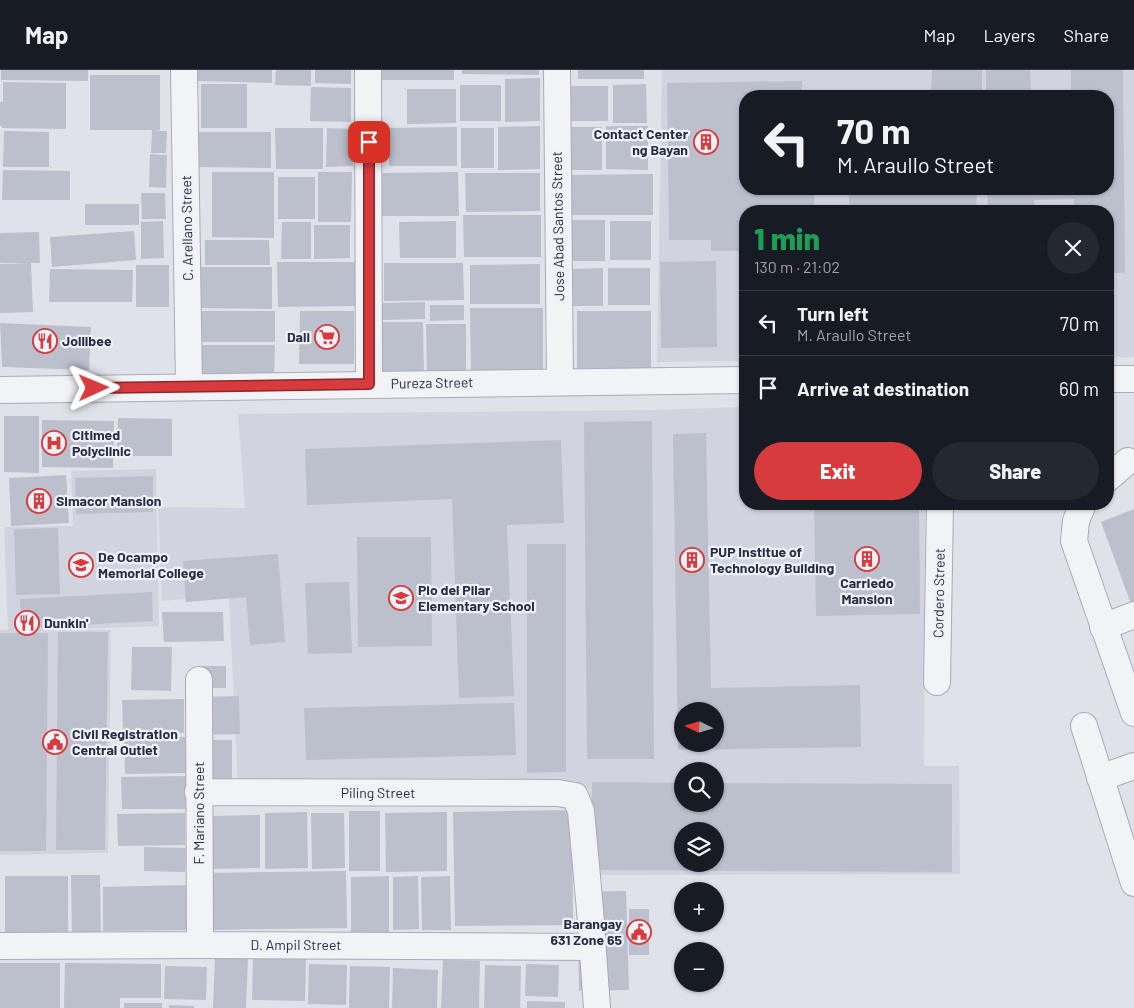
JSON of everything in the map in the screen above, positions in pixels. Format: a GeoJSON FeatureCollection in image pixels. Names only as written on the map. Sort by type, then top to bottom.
{"type":"FeatureCollection","features":[{"type":"Feature","properties":{"kind":"street","name":"C. Arellano Street"},"geometry":{"type":"LineString","coordinates":[[184,70],[189,386]]}},
{"type":"Feature","properties":{"kind":"street"},"geometry":{"type":"LineString","coordinates":[[368,70],[369,384]]}},
{"type":"Feature","properties":{"kind":"street","name":"Jose Abad Santos Street"},"geometry":{"type":"LineString","coordinates":[[557,70],[560,381]]}},
{"type":"Feature","properties":{"kind":"street"},"geometry":{"type":"LineString","coordinates":[[1114,379],[1134,379]]}},
{"type":"Feature","properties":{"kind":"street","name":"Pureza Street"},"geometry":{"type":"LineString","coordinates":[[0,390],[739,380]]}},
{"type":"Feature","properties":{"kind":"street"},"geometry":{"type":"LineString","coordinates":[[1114,473],[1128,461]]}},
{"type":"Feature","properties":{"kind":"street","name":"Cordero Street"},"geometry":{"type":"LineString","coordinates":[[937,682],[940,510]]}},
{"type":"Feature","properties":{"kind":"street"},"geometry":{"type":"LineString","coordinates":[[1081,510],[1076,522],[1074,541],[1134,713]]}},
{"type":"Feature","properties":{"kind":"street"},"geometry":{"type":"LineString","coordinates":[[1103,627],[1134,615]]}},
{"type":"Feature","properties":{"kind":"street","name":"F. Mariano Street"},"geometry":{"type":"LineString","coordinates":[[199,680],[200,945]]}},
{"type":"Feature","properties":{"kind":"street"},"geometry":{"type":"LineString","coordinates":[[1084,726],[1131,866]]}},
{"type":"Feature","properties":{"kind":"street"},"geometry":{"type":"LineString","coordinates":[[1100,778],[1134,766]]}},
{"type":"Feature","properties":{"kind":"street","name":"Piling Street"},"geometry":{"type":"LineString","coordinates":[[198,792],[558,793],[575,796],[581,811],[592,946]]}},
{"type":"Feature","properties":{"kind":"street","name":"D. Ampil Street"},"geometry":{"type":"LineString","coordinates":[[0,946],[592,946]]}},
{"type":"Feature","properties":{"kind":"street"},"geometry":{"type":"LineString","coordinates":[[592,946],[597,1008]]}},
{"type":"Feature","properties":{"kind":"shaded area"},"geometry":{"type":"Polygon","coordinates":[[[662,70],[1134,70],[1134,357],[1114,358],[1114,205],[739,205],[739,361],[657,362],[662,70]]]}},
{"type":"Feature","properties":{"kind":"shaded area"},"geometry":{"type":"Polygon","coordinates":[[[739,407],[739,510],[925,510],[924,766],[959,766],[960,874],[591,875],[590,790],[576,781],[238,786],[229,596],[162,601],[158,507],[245,508],[238,414],[654,410],[739,407]]]}},
{"type":"Feature","properties":{"kind":"shaded area"},"geometry":{"type":"Polygon","coordinates":[[[156,469],[159,626],[47,630],[111,630],[108,853],[0,855],[0,630],[8,630],[4,527],[73,526],[71,471],[156,469]]]}},
{"type":"Feature","properties":{"kind":"building"},"geometry":{"type":"Polygon","coordinates":[[[1,70],[88,70],[88,81],[1,80],[1,70]]]}},
{"type":"Feature","properties":{"kind":"building"},"geometry":{"type":"Polygon","coordinates":[[[198,70],[272,70],[272,83],[198,81],[198,70]]]}},
{"type":"Feature","properties":{"kind":"building"},"geometry":{"type":"Polygon","coordinates":[[[276,70],[311,70],[311,86],[275,85],[276,70]]]}},
{"type":"Feature","properties":{"kind":"building"},"geometry":{"type":"Polygon","coordinates":[[[315,70],[351,70],[351,84],[315,83],[315,70]]]}},
{"type":"Feature","properties":{"kind":"building"},"geometry":{"type":"Polygon","coordinates":[[[382,70],[454,70],[454,80],[381,80],[382,70]]]}},
{"type":"Feature","properties":{"kind":"building"},"geometry":{"type":"Polygon","coordinates":[[[462,70],[539,70],[539,75],[462,74],[462,70]]]}},
{"type":"Feature","properties":{"kind":"building"},"geometry":{"type":"Polygon","coordinates":[[[578,70],[644,70],[644,79],[578,79],[578,70]]]}},
{"type":"Feature","properties":{"kind":"building"},"geometry":{"type":"Polygon","coordinates":[[[932,70],[982,70],[982,90],[931,90],[932,70]]]}},
{"type":"Feature","properties":{"kind":"building"},"geometry":{"type":"Polygon","coordinates":[[[986,70],[1030,70],[1031,90],[986,90],[986,70]]]}},
{"type":"Feature","properties":{"kind":"building"},"geometry":{"type":"Polygon","coordinates":[[[1071,70],[1123,70],[1125,273],[1114,273],[1114,205],[1074,205],[1074,199],[1034,200],[1034,205],[988,205],[987,195],[1114,195],[1114,90],[1071,90],[1071,70]]]}},
{"type":"Feature","properties":{"kind":"building"},"geometry":{"type":"Polygon","coordinates":[[[90,75],[160,75],[160,130],[154,131],[167,131],[166,153],[151,153],[152,130],[90,130],[90,75]]]}},
{"type":"Feature","properties":{"kind":"building"},"geometry":{"type":"Polygon","coordinates":[[[540,78],[540,121],[505,122],[505,79],[540,78]]]}},
{"type":"Feature","properties":{"kind":"building","name":"Contact Center ng Bayan"},"geometry":{"type":"Polygon","coordinates":[[[802,81],[802,90],[739,90],[739,195],[814,195],[814,205],[739,205],[739,251],[711,251],[711,240],[669,240],[667,83],[802,81]]]}},
{"type":"Feature","properties":{"kind":"building"},"geometry":{"type":"Polygon","coordinates":[[[3,82],[66,83],[66,129],[2,128],[0,126],[0,102],[3,102],[3,82]]]}},
{"type":"Feature","properties":{"kind":"building"},"geometry":{"type":"Polygon","coordinates":[[[201,84],[247,84],[247,128],[201,128],[201,84]]]}},
{"type":"Feature","properties":{"kind":"building"},"geometry":{"type":"Polygon","coordinates":[[[646,84],[647,123],[613,123],[613,85],[646,84]]]}},
{"type":"Feature","properties":{"kind":"building"},"geometry":{"type":"Polygon","coordinates":[[[460,85],[501,85],[501,121],[460,121],[460,85]]]}},
{"type":"Feature","properties":{"kind":"building"},"geometry":{"type":"Polygon","coordinates":[[[566,86],[608,86],[608,121],[566,121],[566,86]]]}},
{"type":"Feature","properties":{"kind":"building"},"geometry":{"type":"Polygon","coordinates":[[[311,87],[351,88],[351,122],[310,121],[311,87]]]}},
{"type":"Feature","properties":{"kind":"building"},"geometry":{"type":"Polygon","coordinates":[[[407,89],[456,89],[456,123],[407,124],[407,89]]]}},
{"type":"Feature","properties":{"kind":"building"},"geometry":{"type":"Polygon","coordinates":[[[540,126],[540,169],[498,170],[498,127],[540,126]]]}},
{"type":"Feature","properties":{"kind":"building"},"geometry":{"type":"Polygon","coordinates":[[[606,126],[648,126],[648,170],[606,169],[606,126]]]}},
{"type":"Feature","properties":{"kind":"building"},"geometry":{"type":"Polygon","coordinates":[[[457,127],[457,166],[389,166],[389,128],[457,127]]]}},
{"type":"Feature","properties":{"kind":"building"},"geometry":{"type":"Polygon","coordinates":[[[565,127],[602,127],[602,170],[566,170],[565,127]]]}},
{"type":"Feature","properties":{"kind":"building"},"geometry":{"type":"Polygon","coordinates":[[[275,128],[323,128],[323,169],[276,169],[275,128]]]}},
{"type":"Feature","properties":{"kind":"building"},"geometry":{"type":"Polygon","coordinates":[[[327,128],[353,129],[353,166],[326,167],[327,128]]]}},
{"type":"Feature","properties":{"kind":"building"},"geometry":{"type":"Polygon","coordinates":[[[461,128],[494,128],[494,168],[461,168],[461,128]]]}},
{"type":"Feature","properties":{"kind":"building"},"geometry":{"type":"Polygon","coordinates":[[[4,131],[49,132],[49,167],[3,167],[4,131]]]}},
{"type":"Feature","properties":{"kind":"building"},"geometry":{"type":"Polygon","coordinates":[[[197,132],[271,132],[271,168],[197,167],[197,132]]]}},
{"type":"Feature","properties":{"kind":"building"},"geometry":{"type":"Polygon","coordinates":[[[150,154],[167,155],[166,188],[149,187],[150,154]]]}},
{"type":"Feature","properties":{"kind":"building"},"geometry":{"type":"Polygon","coordinates":[[[3,170],[70,171],[70,200],[2,200],[3,170]]]}},
{"type":"Feature","properties":{"kind":"building"},"geometry":{"type":"Polygon","coordinates":[[[212,172],[274,172],[274,238],[212,237],[212,172]]]}},
{"type":"Feature","properties":{"kind":"building"},"geometry":{"type":"Polygon","coordinates":[[[318,172],[352,172],[351,222],[318,222],[318,172]]]}},
{"type":"Feature","properties":{"kind":"building"},"geometry":{"type":"Polygon","coordinates":[[[458,172],[459,216],[382,216],[382,173],[458,172]]]}},
{"type":"Feature","properties":{"kind":"building"},"geometry":{"type":"Polygon","coordinates":[[[465,173],[540,173],[540,211],[466,212],[465,173]]]}},
{"type":"Feature","properties":{"kind":"building"},"geometry":{"type":"Polygon","coordinates":[[[653,174],[653,215],[567,215],[567,175],[653,174]]]}},
{"type":"Feature","properties":{"kind":"building"},"geometry":{"type":"Polygon","coordinates":[[[278,177],[315,177],[315,219],[278,219],[278,177]]]}},
{"type":"Feature","properties":{"kind":"building"},"geometry":{"type":"Polygon","coordinates":[[[141,193],[165,193],[166,219],[142,219],[141,193]]]}},
{"type":"Feature","properties":{"kind":"building"},"geometry":{"type":"Polygon","coordinates":[[[849,195],[977,195],[976,205],[849,205],[849,195]]]}},
{"type":"Feature","properties":{"kind":"building"},"geometry":{"type":"Polygon","coordinates":[[[85,204],[139,204],[139,225],[85,225],[85,204]]]}},
{"type":"Feature","properties":{"kind":"building"},"geometry":{"type":"Polygon","coordinates":[[[463,215],[541,215],[541,257],[464,257],[463,215]]]}},
{"type":"Feature","properties":{"kind":"building"},"geometry":{"type":"Polygon","coordinates":[[[567,220],[605,220],[605,261],[567,261],[567,220]]]}},
{"type":"Feature","properties":{"kind":"building"},"geometry":{"type":"Polygon","coordinates":[[[163,221],[164,258],[141,259],[141,222],[163,221]]]}},
{"type":"Feature","properties":{"kind":"building"},"geometry":{"type":"Polygon","coordinates":[[[456,221],[456,258],[400,258],[399,222],[456,221]]]}},
{"type":"Feature","properties":{"kind":"building"},"geometry":{"type":"Polygon","coordinates":[[[610,221],[651,221],[651,260],[610,260],[610,221]]]}},
{"type":"Feature","properties":{"kind":"building"},"geometry":{"type":"Polygon","coordinates":[[[282,222],[311,222],[311,259],[281,259],[282,222]]]}},
{"type":"Feature","properties":{"kind":"building"},"geometry":{"type":"Polygon","coordinates":[[[314,225],[350,225],[350,258],[314,259],[314,225]]]}},
{"type":"Feature","properties":{"kind":"building"},"geometry":{"type":"Polygon","coordinates":[[[134,231],[136,260],[52,267],[50,237],[134,231]]]}},
{"type":"Feature","properties":{"kind":"building"},"geometry":{"type":"Polygon","coordinates":[[[39,232],[40,263],[0,263],[0,233],[39,232]]]}},
{"type":"Feature","properties":{"kind":"building"},"geometry":{"type":"Polygon","coordinates":[[[205,240],[269,240],[270,265],[205,265],[205,240]]]}},
{"type":"Feature","properties":{"kind":"building"},"geometry":{"type":"Polygon","coordinates":[[[716,261],[717,347],[661,348],[660,262],[716,261]]]}},
{"type":"Feature","properties":{"kind":"building"},"geometry":{"type":"Polygon","coordinates":[[[277,262],[355,262],[355,306],[278,307],[277,262]]]}},
{"type":"Feature","properties":{"kind":"building"},"geometry":{"type":"Polygon","coordinates":[[[31,263],[33,312],[0,313],[0,264],[31,263]]]}},
{"type":"Feature","properties":{"kind":"building"},"geometry":{"type":"Polygon","coordinates":[[[384,263],[463,263],[464,300],[384,301],[384,263]]]}},
{"type":"Feature","properties":{"kind":"building"},"geometry":{"type":"Polygon","coordinates":[[[540,264],[540,304],[470,304],[470,265],[540,264]]]}},
{"type":"Feature","properties":{"kind":"building"},"geometry":{"type":"Polygon","coordinates":[[[136,265],[169,265],[169,307],[136,307],[136,265]]]}},
{"type":"Feature","properties":{"kind":"building"},"geometry":{"type":"Polygon","coordinates":[[[201,267],[272,267],[272,309],[201,308],[201,267]]]}},
{"type":"Feature","properties":{"kind":"building"},"geometry":{"type":"Polygon","coordinates":[[[603,268],[603,306],[570,306],[570,269],[603,268]]]}},
{"type":"Feature","properties":{"kind":"building"},"geometry":{"type":"Polygon","coordinates":[[[608,268],[650,268],[650,305],[608,305],[608,268]]]}},
{"type":"Feature","properties":{"kind":"building"},"geometry":{"type":"Polygon","coordinates":[[[50,269],[133,270],[132,302],[49,302],[50,269]]]}},
{"type":"Feature","properties":{"kind":"building"},"geometry":{"type":"Polygon","coordinates":[[[425,302],[425,319],[382,320],[382,303],[425,302]]]}},
{"type":"Feature","properties":{"kind":"building"},"geometry":{"type":"Polygon","coordinates":[[[430,305],[464,305],[464,320],[430,321],[430,305]]]}},
{"type":"Feature","properties":{"kind":"building"},"geometry":{"type":"Polygon","coordinates":[[[470,308],[543,308],[543,376],[471,376],[470,308]]]}},
{"type":"Feature","properties":{"kind":"building"},"geometry":{"type":"Polygon","coordinates":[[[198,311],[275,311],[275,342],[198,342],[198,311]]]}},
{"type":"Feature","properties":{"kind":"building","name":"Dali"},"geometry":{"type":"Polygon","coordinates":[[[300,311],[354,311],[354,364],[299,364],[300,311]]]}},
{"type":"Feature","properties":{"kind":"building"},"geometry":{"type":"Polygon","coordinates":[[[577,311],[651,311],[651,368],[577,368],[577,311]]]}},
{"type":"Feature","properties":{"kind":"building"},"geometry":{"type":"Polygon","coordinates":[[[382,322],[423,322],[424,379],[382,379],[382,322]]]}},
{"type":"Feature","properties":{"kind":"building","name":"Jollibee"},"geometry":{"type":"Polygon","coordinates":[[[0,323],[91,327],[89,370],[2,367],[0,323]]]}},
{"type":"Feature","properties":{"kind":"building"},"geometry":{"type":"Polygon","coordinates":[[[426,324],[466,324],[466,376],[427,377],[426,324]]]}},
{"type":"Feature","properties":{"kind":"building"},"geometry":{"type":"Polygon","coordinates":[[[198,345],[275,345],[274,377],[209,377],[201,373],[198,345]]]}},
{"type":"Feature","properties":{"kind":"building"},"geometry":{"type":"Polygon","coordinates":[[[4,416],[39,416],[39,473],[4,472],[4,416]]]}},
{"type":"Feature","properties":{"kind":"building"},"geometry":{"type":"Polygon","coordinates":[[[118,418],[172,419],[172,456],[117,456],[118,418]]]}},
{"type":"Feature","properties":{"kind":"building"},"geometry":{"type":"Polygon","coordinates":[[[42,420],[114,421],[113,468],[42,467],[42,420]]]}},
{"type":"Feature","properties":{"kind":"building"},"geometry":{"type":"Polygon","coordinates":[[[652,421],[654,759],[587,759],[584,422],[652,421]]]}},
{"type":"Feature","properties":{"kind":"building","name":"PUP Institue of Technology Building"},"geometry":{"type":"Polygon","coordinates":[[[706,433],[711,688],[860,685],[861,747],[724,749],[724,702],[677,702],[673,434],[706,433]]]}},
{"type":"Feature","properties":{"kind":"building"},"geometry":{"type":"Polygon","coordinates":[[[561,440],[564,523],[507,525],[514,696],[459,698],[452,499],[307,505],[305,449],[561,440]]]}},
{"type":"Feature","properties":{"kind":"building","name":"Simacor Mansion"},"geometry":{"type":"Polygon","coordinates":[[[66,475],[69,523],[11,526],[9,478],[66,475]]]}},
{"type":"Feature","properties":{"kind":"building"},"geometry":{"type":"Polygon","coordinates":[[[153,476],[153,512],[76,514],[75,478],[153,476]]]}},
{"type":"Feature","properties":{"kind":"building"},"geometry":{"type":"Polygon","coordinates":[[[1134,509],[1134,603],[1131,604],[1101,522],[1134,509]]]}},
{"type":"Feature","properties":{"kind":"building","name":"Carriedo Mansion"},"geometry":{"type":"Polygon","coordinates":[[[814,510],[919,510],[920,614],[816,616],[814,510]]]}},
{"type":"Feature","properties":{"kind":"building"},"geometry":{"type":"Polygon","coordinates":[[[58,528],[60,594],[16,595],[14,529],[58,528]]]}},
{"type":"Feature","properties":{"kind":"building"},"geometry":{"type":"Polygon","coordinates":[[[357,537],[431,537],[432,646],[358,647],[357,537]]]}},
{"type":"Feature","properties":{"kind":"building"},"geometry":{"type":"Polygon","coordinates":[[[527,544],[566,544],[566,772],[527,773],[527,544]]]}},
{"type":"Feature","properties":{"kind":"building"},"geometry":{"type":"Polygon","coordinates":[[[278,554],[285,642],[250,645],[246,597],[186,602],[183,561],[278,554]]]}},
{"type":"Feature","properties":{"kind":"building"},"geometry":{"type":"Polygon","coordinates":[[[349,582],[352,653],[308,654],[305,583],[349,582]]]}},
{"type":"Feature","properties":{"kind":"building"},"geometry":{"type":"Polygon","coordinates":[[[152,592],[153,621],[21,628],[20,599],[152,592]]]}},
{"type":"Feature","properties":{"kind":"building"},"geometry":{"type":"Polygon","coordinates":[[[162,612],[223,612],[224,641],[164,642],[162,612]]]}},
{"type":"Feature","properties":{"kind":"building"},"geometry":{"type":"Polygon","coordinates":[[[58,632],[108,632],[105,850],[56,850],[58,632]]]}},
{"type":"Feature","properties":{"kind":"building"},"geometry":{"type":"Polygon","coordinates":[[[0,633],[48,633],[46,851],[0,851],[0,633]]]}},
{"type":"Feature","properties":{"kind":"building"},"geometry":{"type":"Polygon","coordinates":[[[132,647],[172,647],[171,691],[131,690],[132,647]]]}},
{"type":"Feature","properties":{"kind":"building"},"geometry":{"type":"Polygon","coordinates":[[[202,666],[226,666],[226,688],[202,688],[202,666]]]}},
{"type":"Feature","properties":{"kind":"building"},"geometry":{"type":"Polygon","coordinates":[[[239,696],[240,734],[204,735],[204,697],[239,696]]]}},
{"type":"Feature","properties":{"kind":"building"},"geometry":{"type":"Polygon","coordinates":[[[184,699],[184,733],[123,734],[122,700],[184,699]]]}},
{"type":"Feature","properties":{"kind":"building"},"geometry":{"type":"Polygon","coordinates":[[[514,703],[516,755],[306,760],[304,708],[514,703]]]}},
{"type":"Feature","properties":{"kind":"building"},"geometry":{"type":"Polygon","coordinates":[[[185,737],[186,773],[125,774],[124,738],[185,737]]]}},
{"type":"Feature","properties":{"kind":"building"},"geometry":{"type":"Polygon","coordinates":[[[204,740],[232,740],[232,788],[205,788],[204,740]]]}},
{"type":"Feature","properties":{"kind":"building"},"geometry":{"type":"Polygon","coordinates":[[[186,776],[186,809],[122,809],[121,777],[186,776]]]}},
{"type":"Feature","properties":{"kind":"building"},"geometry":{"type":"Polygon","coordinates":[[[592,782],[674,783],[674,812],[724,812],[724,783],[952,784],[952,872],[724,871],[724,822],[674,822],[674,870],[592,870],[592,782]]]}},
{"type":"Feature","properties":{"kind":"building"},"geometry":{"type":"Polygon","coordinates":[[[572,810],[573,925],[455,926],[453,812],[572,810]]]}},
{"type":"Feature","properties":{"kind":"building"},"geometry":{"type":"Polygon","coordinates":[[[349,811],[380,811],[380,871],[349,871],[349,811]]]}},
{"type":"Feature","properties":{"kind":"building"},"geometry":{"type":"Polygon","coordinates":[[[307,812],[308,868],[265,869],[265,813],[307,812]]]}},
{"type":"Feature","properties":{"kind":"building"},"geometry":{"type":"Polygon","coordinates":[[[447,812],[447,871],[386,872],[385,813],[447,812]]]}},
{"type":"Feature","properties":{"kind":"building"},"geometry":{"type":"Polygon","coordinates":[[[185,813],[185,845],[118,846],[117,814],[185,813]]]}},
{"type":"Feature","properties":{"kind":"building"},"geometry":{"type":"Polygon","coordinates":[[[311,813],[344,813],[345,868],[312,869],[311,813]]]}},
{"type":"Feature","properties":{"kind":"building"},"geometry":{"type":"Polygon","coordinates":[[[260,815],[260,868],[212,869],[211,816],[260,815]]]}},
{"type":"Feature","properties":{"kind":"building"},"geometry":{"type":"Polygon","coordinates":[[[144,847],[186,848],[185,872],[144,871],[144,847]]]}},
{"type":"Feature","properties":{"kind":"building"},"geometry":{"type":"Polygon","coordinates":[[[346,871],[347,928],[209,930],[208,873],[346,871]]]}},
{"type":"Feature","properties":{"kind":"building"},"geometry":{"type":"Polygon","coordinates":[[[71,875],[100,875],[101,934],[72,934],[71,875]]]}},
{"type":"Feature","properties":{"kind":"building"},"geometry":{"type":"Polygon","coordinates":[[[5,876],[68,876],[68,938],[5,939],[5,876]]]}},
{"type":"Feature","properties":{"kind":"building"},"geometry":{"type":"Polygon","coordinates":[[[389,876],[389,932],[351,933],[351,877],[389,876]]]}},
{"type":"Feature","properties":{"kind":"building"},"geometry":{"type":"Polygon","coordinates":[[[418,876],[419,929],[393,930],[393,877],[418,876]]]}},
{"type":"Feature","properties":{"kind":"building"},"geometry":{"type":"Polygon","coordinates":[[[450,876],[451,930],[422,930],[421,877],[450,876]]]}},
{"type":"Feature","properties":{"kind":"building"},"geometry":{"type":"Polygon","coordinates":[[[186,885],[187,930],[103,931],[103,887],[186,885]]]}},
{"type":"Feature","properties":{"kind":"building"},"geometry":{"type":"Polygon","coordinates":[[[626,891],[629,990],[579,991],[577,892],[626,891]]]}},
{"type":"Feature","properties":{"kind":"building","name":"Barangay 631 Zone 65"},"geometry":{"type":"Polygon","coordinates":[[[629,909],[649,909],[649,955],[629,955],[629,909]]]}},
{"type":"Feature","properties":{"kind":"building"},"geometry":{"type":"Polygon","coordinates":[[[215,957],[248,958],[246,1008],[213,1008],[215,957]]]}},
{"type":"Feature","properties":{"kind":"building"},"geometry":{"type":"Polygon","coordinates":[[[253,957],[306,958],[305,1001],[252,1000],[253,957]]]}},
{"type":"Feature","properties":{"kind":"building"},"geometry":{"type":"Polygon","coordinates":[[[443,960],[480,961],[479,1008],[441,1008],[443,960]]]}},
{"type":"Feature","properties":{"kind":"building"},"geometry":{"type":"Polygon","coordinates":[[[0,963],[60,963],[60,1008],[0,1008],[0,963]]]}},
{"type":"Feature","properties":{"kind":"building"},"geometry":{"type":"Polygon","coordinates":[[[65,963],[161,964],[161,998],[120,998],[120,1008],[64,1008],[65,963]]]}},
{"type":"Feature","properties":{"kind":"building"},"geometry":{"type":"Polygon","coordinates":[[[309,964],[347,965],[346,1005],[308,1004],[309,964]]]}},
{"type":"Feature","properties":{"kind":"building"},"geometry":{"type":"Polygon","coordinates":[[[526,964],[559,965],[558,997],[525,996],[526,964]]]}},
{"type":"Feature","properties":{"kind":"building"},"geometry":{"type":"Polygon","coordinates":[[[485,965],[521,966],[520,1008],[484,1008],[485,965]]]}},
{"type":"Feature","properties":{"kind":"building"},"geometry":{"type":"Polygon","coordinates":[[[165,966],[207,967],[206,1000],[164,999],[165,966]]]}},
{"type":"Feature","properties":{"kind":"building"},"geometry":{"type":"Polygon","coordinates":[[[350,966],[390,967],[389,1008],[349,1008],[350,966]]]}},
{"type":"Feature","properties":{"kind":"building"},"geometry":{"type":"Polygon","coordinates":[[[393,968],[438,970],[437,1008],[392,1008],[393,968]]]}},
{"type":"Feature","properties":{"kind":"building"},"geometry":{"type":"Polygon","coordinates":[[[527,1001],[565,1002],[565,1008],[527,1008],[527,1001]]]}},
{"type":"Feature","properties":{"kind":"building"},"geometry":{"type":"Polygon","coordinates":[[[124,1003],[162,1003],[162,1008],[124,1008],[124,1003]]]}},
{"type":"Feature","properties":{"kind":"building"},"geometry":{"type":"Polygon","coordinates":[[[169,1005],[194,1006],[194,1008],[169,1008],[169,1005]]]}},
{"type":"Feature","properties":{"kind":"place","name":"Contact Center ng Bayan"},"geometry":{"type":"Point","coordinates":[706,142]}},
{"type":"Feature","properties":{"kind":"place","name":"Dali"},"geometry":{"type":"Point","coordinates":[327,337]}},
{"type":"Feature","properties":{"kind":"place","name":"Jollibee"},"geometry":{"type":"Point","coordinates":[45,341]}},
{"type":"Feature","properties":{"kind":"place","name":"Citimed Polyclinic"},"geometry":{"type":"Point","coordinates":[54,443]}},
{"type":"Feature","properties":{"kind":"place","name":"Simacor Mansion"},"geometry":{"type":"Point","coordinates":[39,501]}},
{"type":"Feature","properties":{"kind":"place","name":"Carriedo Mansion"},"geometry":{"type":"Point","coordinates":[867,559]}},
{"type":"Feature","properties":{"kind":"place","name":"PUP Institue of Technology Building"},"geometry":{"type":"Point","coordinates":[692,560]}},
{"type":"Feature","properties":{"kind":"place","name":"De Ocampo Memorial College"},"geometry":{"type":"Point","coordinates":[81,565]}},
{"type":"Feature","properties":{"kind":"place","name":"Pio del Pilar Elementary School"},"geometry":{"type":"Point","coordinates":[401,598]}},
{"type":"Feature","properties":{"kind":"place","name":"Dunkin'"},"geometry":{"type":"Point","coordinates":[27,623]}},
{"type":"Feature","properties":{"kind":"place","name":"Civil Registration Central Outlet"},"geometry":{"type":"Point","coordinates":[55,742]}},
{"type":"Feature","properties":{"kind":"place","name":"Barangay 631 Zone 65"},"geometry":{"type":"Point","coordinates":[639,932]}},
{"type":"Feature","properties":{"kind":"route"},"geometry":{"type":"LineString","coordinates":[[94,388],[369,384],[369,142]]}}]}
